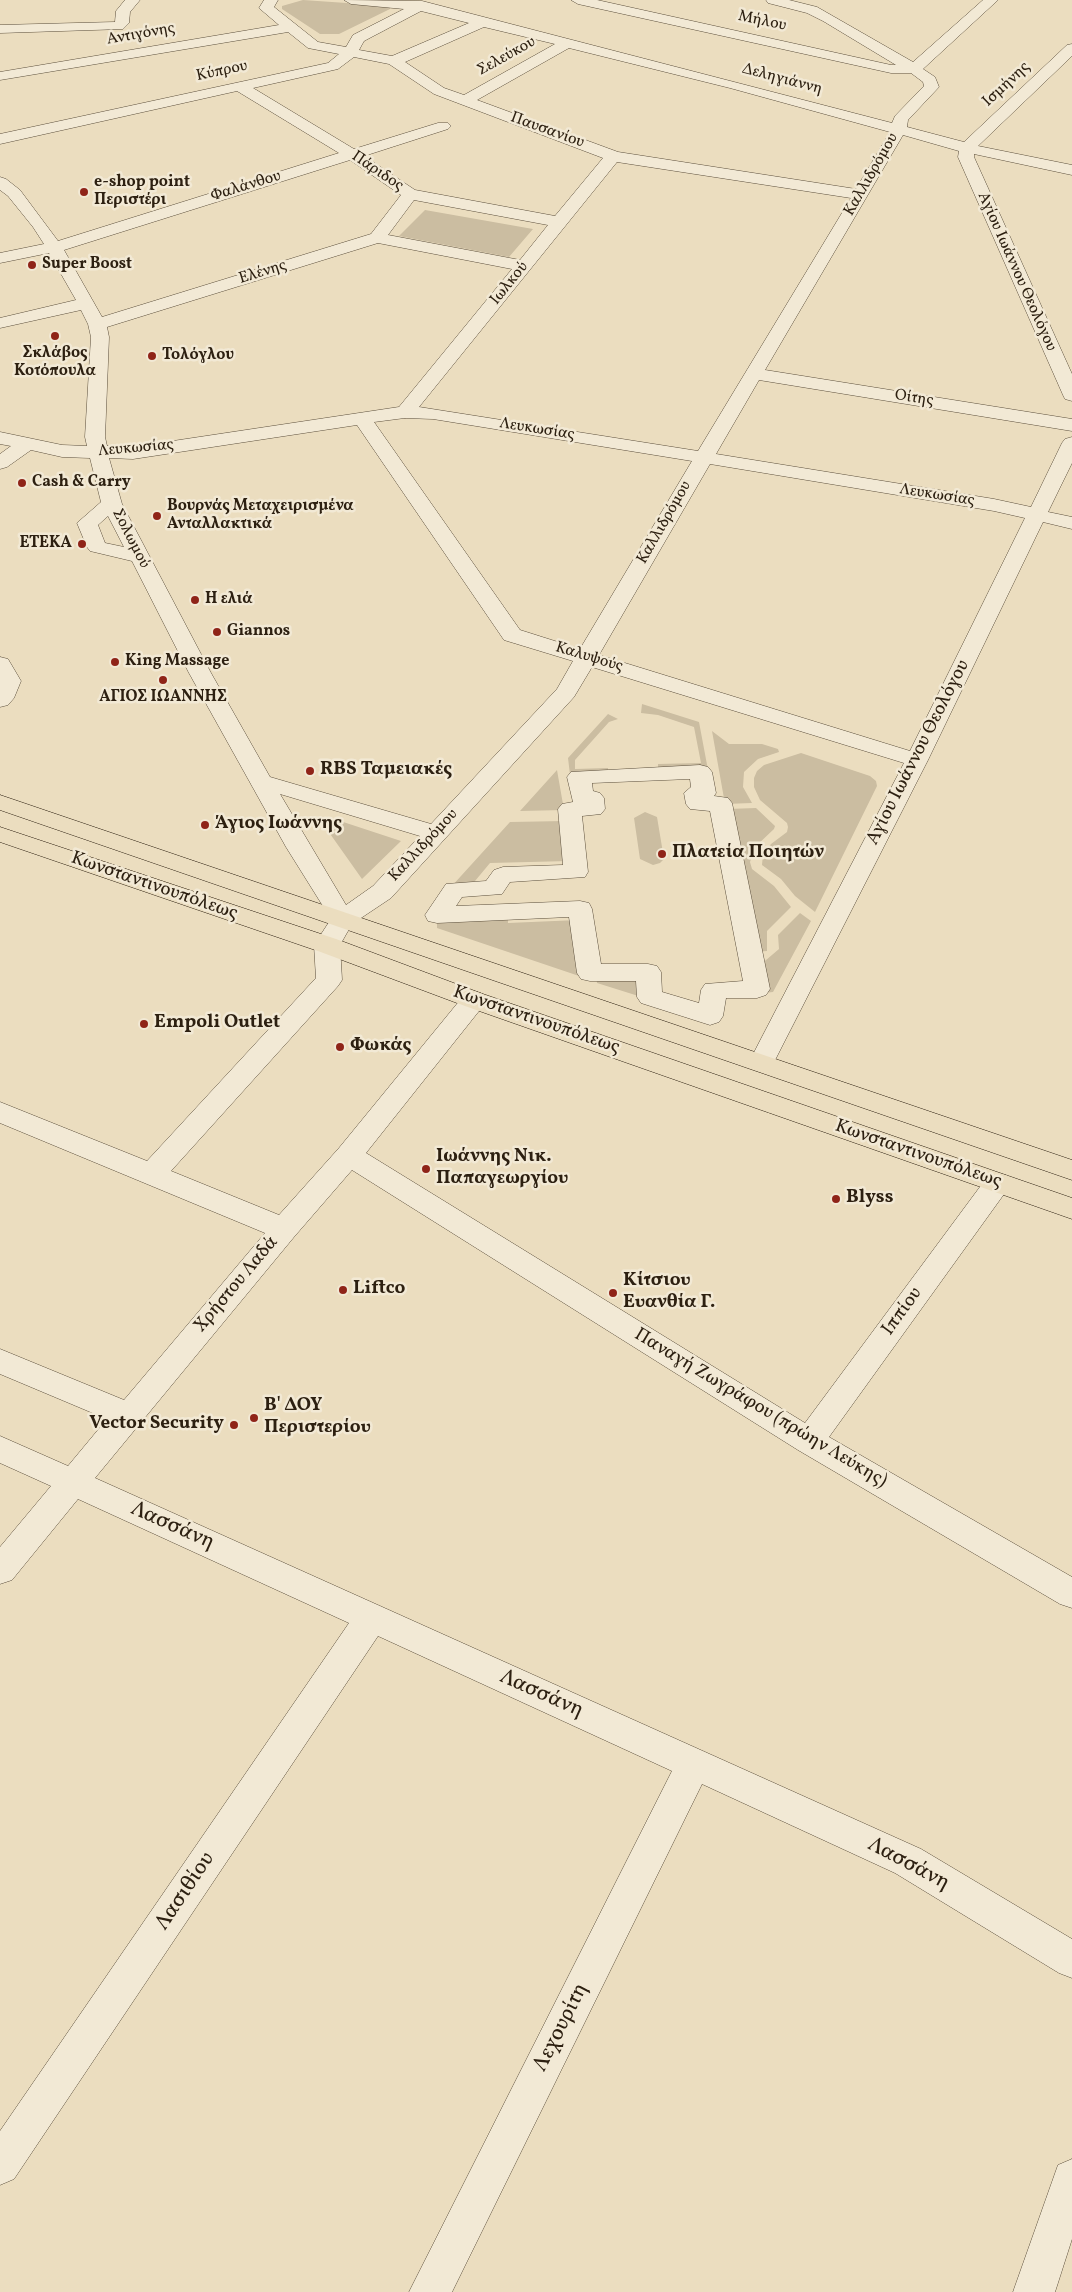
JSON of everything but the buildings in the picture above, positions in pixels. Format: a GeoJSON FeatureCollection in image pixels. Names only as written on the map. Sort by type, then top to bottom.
{"type":"FeatureCollection","features":[{"type":"Feature","properties":{"kind":"main road","name":"Κωνσταντινουπόλεως"},"geometry":{"type":"LineString","coordinates":[[0,802],[1072,1170]]}},
{"type":"Feature","properties":{"kind":"main road","name":"Κωνσταντινουπόλεως"},"geometry":{"type":"LineString","coordinates":[[0,834],[327,945],[474,1000],[1072,1209]]}},
{"type":"Feature","properties":{"kind":"street"},"geometry":{"type":"LineString","coordinates":[[0,29],[118,26],[122,23],[123,12],[133,0]]}},
{"type":"Feature","properties":{"kind":"street","name":"Παυσανίου"},"geometry":{"type":"LineString","coordinates":[[271,0],[266,8],[312,45],[349,54],[394,61],[439,90],[464,101],[614,156],[639,162],[861,195]]}},
{"type":"Feature","properties":{"kind":"street","name":"Δεληγιάννη"},"geometry":{"type":"LineString","coordinates":[[351,0],[425,3],[483,22],[735,85],[967,148],[1072,170]]}},
{"type":"Feature","properties":{"kind":"street","name":"Μήλου"},"geometry":{"type":"LineString","coordinates":[[578,0],[891,69],[914,70]]}},
{"type":"Feature","properties":{"kind":"street"},"geometry":{"type":"LineString","coordinates":[[773,0],[812,10],[914,70],[990,0]]}},
{"type":"Feature","properties":{"kind":"street","name":"Κύπρου"},"geometry":{"type":"LineString","coordinates":[[0,139],[333,66],[349,54],[358,38],[425,3]]}},
{"type":"Feature","properties":{"kind":"street"},"geometry":{"type":"LineString","coordinates":[[394,61],[483,22]]}},
{"type":"Feature","properties":{"kind":"street","name":"Αντιγόνης"},"geometry":{"type":"LineString","coordinates":[[0,76],[289,28]]}},
{"type":"Feature","properties":{"kind":"street","name":"Σελεύκου"},"geometry":{"type":"LineString","coordinates":[[464,101],[566,44]]}},
{"type":"Feature","properties":{"kind":"street","name":"Ισμήνης"},"geometry":{"type":"LineString","coordinates":[[967,148],[1072,48]]}},
{"type":"Feature","properties":{"kind":"street","name":"Καλλιδρόμου"},"geometry":{"type":"LineString","coordinates":[[343,919],[382,892],[566,692],[861,195],[899,129],[900,119],[932,87],[930,80],[914,70]]}},
{"type":"Feature","properties":{"kind":"street","name":"Πάριδος"},"geometry":{"type":"LineString","coordinates":[[239,86],[352,154],[410,194],[560,222]]}},
{"type":"Feature","properties":{"kind":"street","name":"Φαλάνθου"},"geometry":{"type":"LineString","coordinates":[[0,258],[55,246],[444,126]]}},
{"type":"Feature","properties":{"kind":"street","name":"Αγίου Ιωάννου Θεολόγου"},"geometry":{"type":"LineString","coordinates":[[967,148],[966,157],[970,171],[1072,395]]}},
{"type":"Feature","properties":{"kind":"street","name":"Ιωλκού"},"geometry":{"type":"LineString","coordinates":[[405,412],[614,156]]}},
{"type":"Feature","properties":{"kind":"street","name":"Σολωμού"},"geometry":{"type":"LineString","coordinates":[[0,182],[14,193],[55,246],[97,324],[100,337],[94,422],[98,454],[105,485],[112,504],[200,673],[298,847],[343,919]]}},
{"type":"Feature","properties":{"kind":"street"},"geometry":{"type":"LineString","coordinates":[[410,194],[377,238],[525,266]]}},
{"type":"Feature","properties":{"kind":"street","name":"Ελένης"},"geometry":{"type":"LineString","coordinates":[[97,324],[377,238]]}},
{"type":"Feature","properties":{"kind":"street"},"geometry":{"type":"LineString","coordinates":[[0,323],[86,303]]}},
{"type":"Feature","properties":{"kind":"street","name":"Οίτης"},"geometry":{"type":"LineString","coordinates":[[756,374],[1072,425]]}},
{"type":"Feature","properties":{"kind":"street","name":"Λευκωσίας"},"geometry":{"type":"LineString","coordinates":[[0,438],[62,451],[98,454],[133,453],[405,412],[433,413],[1038,514],[1072,523]]}},
{"type":"Feature","properties":{"kind":"street","name":"Καλυψούς"},"geometry":{"type":"LineString","coordinates":[[362,418],[512,635],[917,760]]}},
{"type":"Feature","properties":{"kind":"street","name":"Αγίου Ιωάννου Θεολόγου"},"geometry":{"type":"LineString","coordinates":[[762,1062],[917,760],[1072,443]]}},
{"type":"Feature","properties":{"kind":"street"},"geometry":{"type":"LineString","coordinates":[[0,463],[28,444]]}},
{"type":"Feature","properties":{"kind":"street"},"geometry":{"type":"LineString","coordinates":[[112,504],[87,523],[97,547],[139,557]]}},
{"type":"Feature","properties":{"kind":"street"},"geometry":{"type":"LineString","coordinates":[[0,664],[10,681],[6,693],[0,700]]}},
{"type":"Feature","properties":{"kind":"street"},"geometry":{"type":"LineString","coordinates":[[700,772],[704,793],[696,793],[698,804],[720,803],[757,989],[714,990],[710,1016],[650,997],[648,972],[590,973],[580,909],[437,915],[455,890],[493,888],[503,875],[576,872],[570,809],[593,809],[592,798],[582,798],[579,777],[700,772]]}},
{"type":"Feature","properties":{"kind":"street"},"geometry":{"type":"LineString","coordinates":[[263,782],[436,833]]}},
{"type":"Feature","properties":{"kind":"street"},"geometry":{"type":"LineString","coordinates":[[151,1175],[329,980],[327,945],[343,919]]}},
{"type":"Feature","properties":{"kind":"street","name":"Χρήστου Λαδά"},"geometry":{"type":"LineString","coordinates":[[0,1570],[284,1228],[349,1155],[474,1000]]}},
{"type":"Feature","properties":{"kind":"street"},"geometry":{"type":"LineString","coordinates":[[0,1112],[284,1228]]}},
{"type":"Feature","properties":{"kind":"street","name":"Παναγή Ζωγράφου (πρώην Λεύκης)"},"geometry":{"type":"LineString","coordinates":[[349,1155],[808,1442],[1072,1594]]}},
{"type":"Feature","properties":{"kind":"street","name":"Ιππίου"},"geometry":{"type":"LineString","coordinates":[[808,1442],[998,1183]]}},
{"type":"Feature","properties":{"kind":"street"},"geometry":{"type":"LineString","coordinates":[[0,1361],[129,1415]]}},
{"type":"Feature","properties":{"kind":"street","name":"Λασσάνη"},"geometry":{"type":"LineString","coordinates":[[0,1449],[908,1861],[1072,1960]]}},
{"type":"Feature","properties":{"kind":"street","name":"Λασιθίου"},"geometry":{"type":"LineString","coordinates":[[0,2166],[371,1618]]}},
{"type":"Feature","properties":{"kind":"street","name":"Λεχουρίτη"},"geometry":{"type":"LineString","coordinates":[[430,2292],[694,1764]]}},
{"type":"Feature","properties":{"kind":"street"},"geometry":{"type":"LineString","coordinates":[[1034,2292],[1072,2179]]}},
{"type":"Feature","properties":{"kind":"shaded area"},"geometry":{"type":"Polygon","coordinates":[[[303,0],[390,6],[390,9],[339,34],[320,34],[282,9],[282,6],[303,0]]]}},
{"type":"Feature","properties":{"kind":"shaded area"},"geometry":{"type":"Polygon","coordinates":[[[425,210],[533,229],[509,257],[399,236],[425,210]]]}},
{"type":"Feature","properties":{"kind":"shaded area"},"geometry":{"type":"Polygon","coordinates":[[[642,704],[699,722],[714,802],[704,770],[658,771],[658,764],[701,763],[694,727],[658,715],[641,713],[642,704]]]}},
{"type":"Feature","properties":{"kind":"shaded area"},"geometry":{"type":"Polygon","coordinates":[[[608,714],[618,719],[609,722],[575,760],[575,769],[608,768],[608,774],[576,775],[574,808],[568,758],[608,714]]]}},
{"type":"Feature","properties":{"kind":"shaded area"},"geometry":{"type":"Polygon","coordinates":[[[712,731],[729,744],[762,744],[778,749],[779,752],[758,759],[744,772],[743,787],[752,803],[725,804],[712,731]]]}},
{"type":"Feature","properties":{"kind":"shaded area"},"geometry":{"type":"Polygon","coordinates":[[[801,753],[870,776],[876,781],[877,786],[815,912],[795,896],[781,879],[762,865],[763,854],[771,844],[787,832],[788,827],[787,823],[760,800],[754,787],[754,778],[757,771],[764,765],[801,753]]]}},
{"type":"Feature","properties":{"kind":"shaded area"},"geometry":{"type":"Polygon","coordinates":[[[557,770],[564,810],[520,811],[557,770]]]}},
{"type":"Feature","properties":{"kind":"shaded area"},"geometry":{"type":"Polygon","coordinates":[[[756,808],[775,826],[755,847],[750,862],[752,869],[774,886],[791,907],[767,931],[767,951],[754,952],[728,809],[756,808]]]}},
{"type":"Feature","properties":{"kind":"shaded area"},"geometry":{"type":"Polygon","coordinates":[[[645,812],[657,817],[664,859],[660,863],[653,865],[640,859],[634,818],[645,812]]]}},
{"type":"Feature","properties":{"kind":"shaded area"},"geometry":{"type":"Polygon","coordinates":[[[328,817],[401,841],[362,879],[321,821],[328,817]]]}},
{"type":"Feature","properties":{"kind":"shaded area"},"geometry":{"type":"Polygon","coordinates":[[[565,821],[569,861],[490,863],[470,887],[451,887],[510,822],[565,821]]]}},
{"type":"Feature","properties":{"kind":"shaded area"},"geometry":{"type":"Polygon","coordinates":[[[800,913],[811,921],[773,992],[764,993],[759,966],[779,949],[778,935],[800,913]]]}},
{"type":"Feature","properties":{"kind":"shaded area"},"geometry":{"type":"Polygon","coordinates":[[[508,914],[508,923],[578,920],[585,978],[437,928],[437,917],[508,914]]]}},
{"type":"Feature","properties":{"kind":"shaded area"},"geometry":{"type":"Polygon","coordinates":[[[596,975],[646,975],[648,999],[597,983],[596,975]]]}},
{"type":"Feature","properties":{"kind":"place","name":"e-shop point Περιστέρι"},"geometry":{"type":"Point","coordinates":[84,192]}},
{"type":"Feature","properties":{"kind":"place","name":"Super Boost"},"geometry":{"type":"Point","coordinates":[32,265]}},
{"type":"Feature","properties":{"kind":"place","name":"Σκλάβος Κοτόπουλα"},"geometry":{"type":"Point","coordinates":[55,336]}},
{"type":"Feature","properties":{"kind":"place","name":"Τολόγλου"},"geometry":{"type":"Point","coordinates":[152,356]}},
{"type":"Feature","properties":{"kind":"place","name":"Cash & Carry"},"geometry":{"type":"Point","coordinates":[22,483]}},
{"type":"Feature","properties":{"kind":"place","name":"Βουρνάς Μεταχειρισμένα Ανταλλακτικά"},"geometry":{"type":"Point","coordinates":[157,516]}},
{"type":"Feature","properties":{"kind":"place","name":"ΕΤΕΚΑ"},"geometry":{"type":"Point","coordinates":[82,544]}},
{"type":"Feature","properties":{"kind":"place","name":"Η ελιά"},"geometry":{"type":"Point","coordinates":[195,600]}},
{"type":"Feature","properties":{"kind":"place","name":"Giannos"},"geometry":{"type":"Point","coordinates":[217,632]}},
{"type":"Feature","properties":{"kind":"place","name":"King Massage"},"geometry":{"type":"Point","coordinates":[115,662]}},
{"type":"Feature","properties":{"kind":"place","name":"ΑΓΙΟΣ ΙΩΑΝΝΗΣ"},"geometry":{"type":"Point","coordinates":[163,680]}},
{"type":"Feature","properties":{"kind":"place","name":"RBS Ταμειακές"},"geometry":{"type":"Point","coordinates":[310,771]}},
{"type":"Feature","properties":{"kind":"place","name":"Άγιος Ιωάννης"},"geometry":{"type":"Point","coordinates":[205,825]}},
{"type":"Feature","properties":{"kind":"place","name":"Πλατεία Ποιητών"},"geometry":{"type":"Point","coordinates":[662,854]}},
{"type":"Feature","properties":{"kind":"place","name":"Empoli Outlet"},"geometry":{"type":"Point","coordinates":[144,1024]}},
{"type":"Feature","properties":{"kind":"place","name":"Φωκάς"},"geometry":{"type":"Point","coordinates":[340,1047]}},
{"type":"Feature","properties":{"kind":"place","name":"Ιωάννης Νικ. Παπαγεωργίου"},"geometry":{"type":"Point","coordinates":[426,1169]}},
{"type":"Feature","properties":{"kind":"place","name":"Blyss"},"geometry":{"type":"Point","coordinates":[836,1199]}},
{"type":"Feature","properties":{"kind":"place","name":"Liftco"},"geometry":{"type":"Point","coordinates":[343,1290]}},
{"type":"Feature","properties":{"kind":"place","name":"Κίτσιου Ευανθία Γ."},"geometry":{"type":"Point","coordinates":[613,1293]}},
{"type":"Feature","properties":{"kind":"place","name":"Β' ΔΟΥ Περιστερίου"},"geometry":{"type":"Point","coordinates":[254,1418]}},
{"type":"Feature","properties":{"kind":"place","name":"Vector Security"},"geometry":{"type":"Point","coordinates":[234,1425]}}]}
